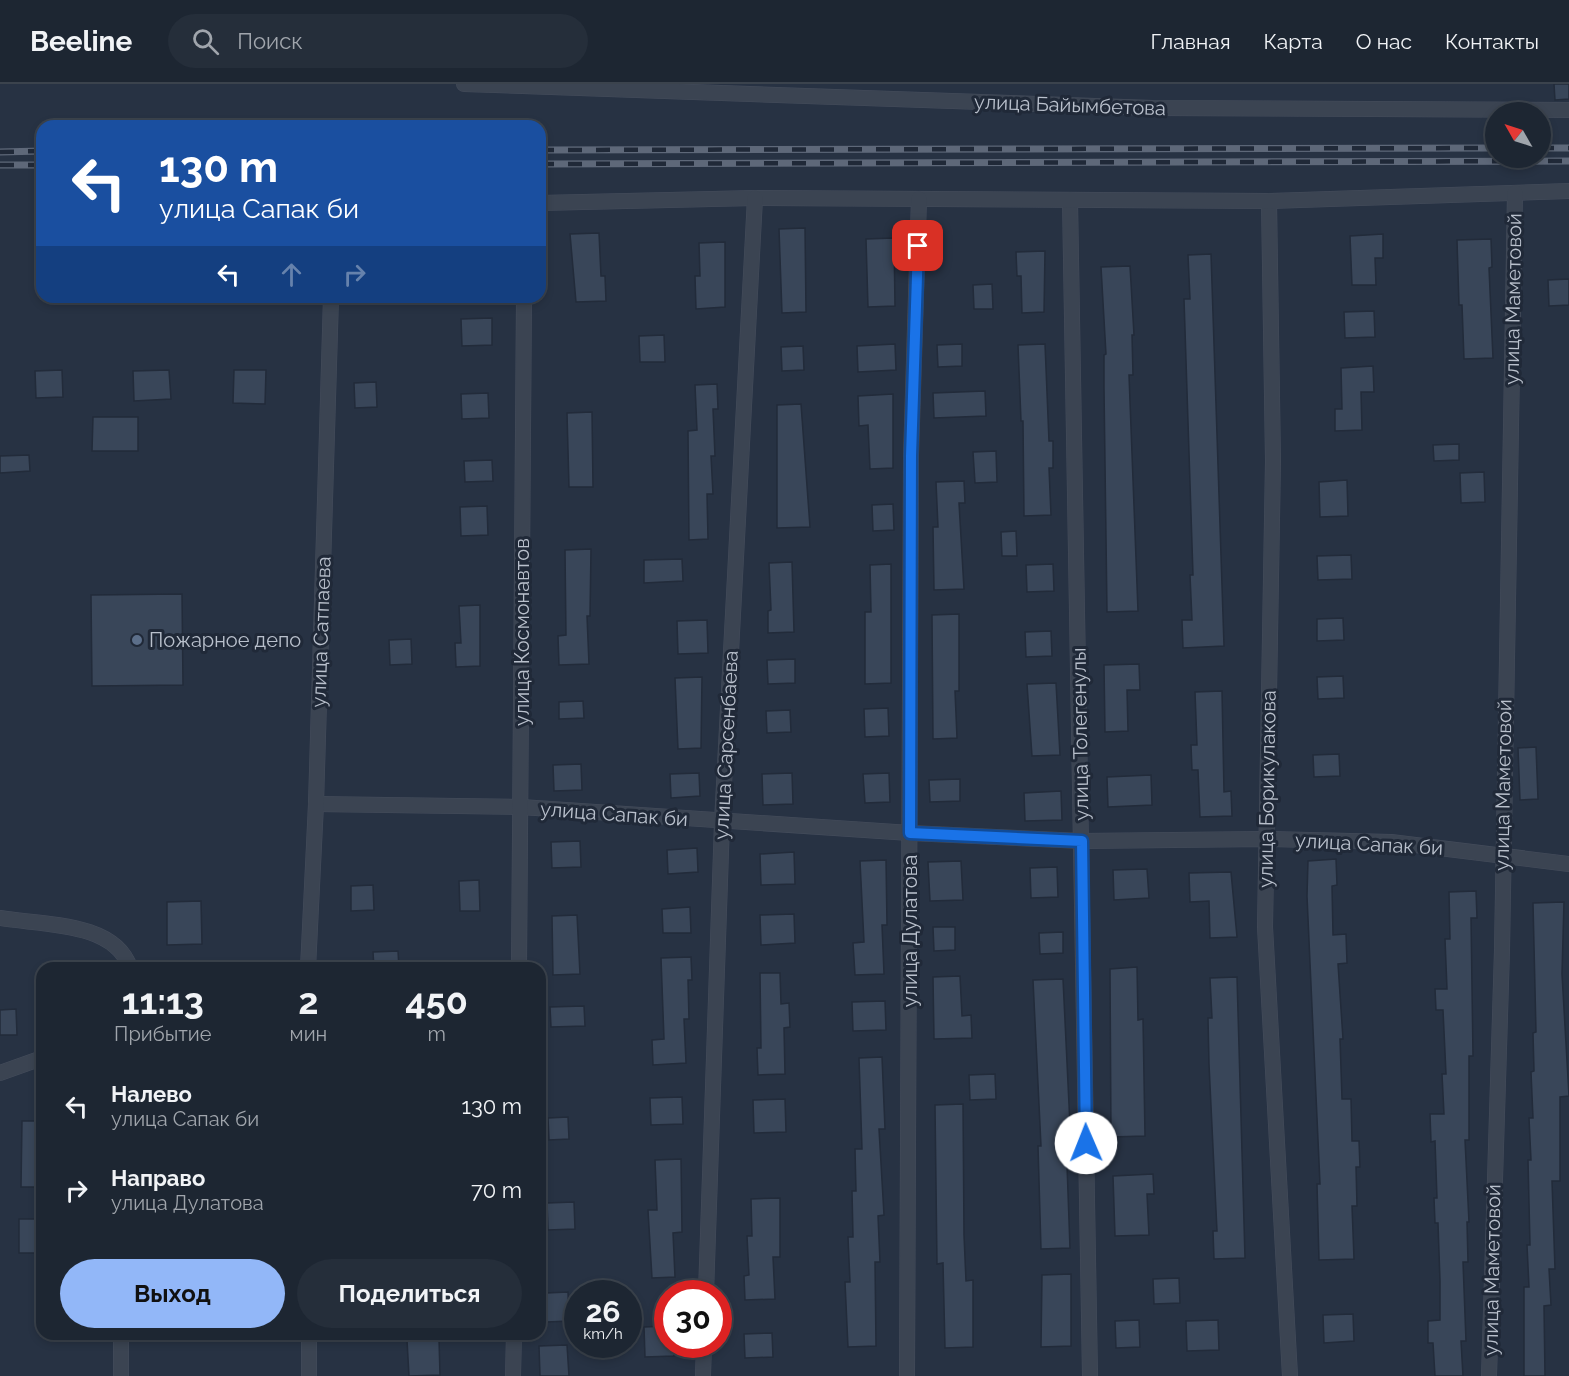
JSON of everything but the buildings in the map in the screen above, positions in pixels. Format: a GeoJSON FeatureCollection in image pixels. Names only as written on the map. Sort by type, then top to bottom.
{"type":"FeatureCollection","features":[{"type":"Feature","properties":{"kind":"street","name":"улица Байымбетова"},"geometry":{"type":"LineString","coordinates":[[464,84],[1153,108],[1569,110]]}},
{"type":"Feature","properties":{"kind":"street"},"geometry":{"type":"LineString","coordinates":[[546,203],[755,198],[1269,201],[1569,191]]}},
{"type":"Feature","properties":{"kind":"street","name":"улица Маметовой"},"geometry":{"type":"LineString","coordinates":[[1489,1376],[1502,950],[1501,855],[1515,193]]}},
{"type":"Feature","properties":{"kind":"street","name":"улица Сарсенбаева"},"geometry":{"type":"LineString","coordinates":[[706,1280],[722,822],[755,198]]}},
{"type":"Feature","properties":{"kind":"street","name":"улица Дулатова"},"geometry":{"type":"LineString","coordinates":[[907,1376],[911,456],[919,199]]}},
{"type":"Feature","properties":{"kind":"street","name":"улица Толегенулы"},"geometry":{"type":"LineString","coordinates":[[1070,200],[1090,1376]]}},
{"type":"Feature","properties":{"kind":"street","name":"улица Борикулакова"},"geometry":{"type":"LineString","coordinates":[[1269,201],[1272,461],[1266,927],[1290,1376]]}},
{"type":"Feature","properties":{"kind":"street","name":"улица Сатпаева"},"geometry":{"type":"LineString","coordinates":[[308,962],[316,804],[332,303]]}},
{"type":"Feature","properties":{"kind":"street","name":"улица Космонавтов"},"geometry":{"type":"LineString","coordinates":[[519,962],[524,303]]}},
{"type":"Feature","properties":{"kind":"street","name":"улица Сапак би"},"geometry":{"type":"LineString","coordinates":[[316,804],[521,807],[722,822],[1082,841],[1266,839],[1391,842],[1569,864]]}},
{"type":"Feature","properties":{"kind":"street"},"geometry":{"type":"LineString","coordinates":[[0,918],[71,927],[103,936],[117,946],[128,962]]}},
{"type":"Feature","properties":{"kind":"street"},"geometry":{"type":"LineString","coordinates":[[0,1073],[36,1060]]}},
{"type":"Feature","properties":{"kind":"street"},"geometry":{"type":"LineString","coordinates":[[121,1340],[121,1376]]}},
{"type":"Feature","properties":{"kind":"street"},"geometry":{"type":"LineString","coordinates":[[309,1340],[309,1376]]}},
{"type":"Feature","properties":{"kind":"street"},"geometry":{"type":"LineString","coordinates":[[513,1376],[514,1340]]}},
{"type":"Feature","properties":{"kind":"street"},"geometry":{"type":"LineString","coordinates":[[703,1376],[704,1358]]}},
{"type":"Feature","properties":{"kind":"railway"},"geometry":{"type":"LineString","coordinates":[[546,150],[1485,148]]}},
{"type":"Feature","properties":{"kind":"railway"},"geometry":{"type":"LineString","coordinates":[[1551,148],[1569,148]]}},
{"type":"Feature","properties":{"kind":"railway"},"geometry":{"type":"LineString","coordinates":[[0,152],[36,151]]}},
{"type":"Feature","properties":{"kind":"railway"},"geometry":{"type":"LineString","coordinates":[[546,164],[1569,161]]}},
{"type":"Feature","properties":{"kind":"railway"},"geometry":{"type":"LineString","coordinates":[[0,165],[36,165]]}},
{"type":"Feature","properties":{"kind":"place","name":"Пожарное депо"},"geometry":{"type":"Point","coordinates":[137,640]}},
{"type":"Feature","properties":{"kind":"route"},"geometry":{"type":"LineString","coordinates":[[918,246],[911,456],[910,833],[1082,841],[1086,1143]]}}]}
